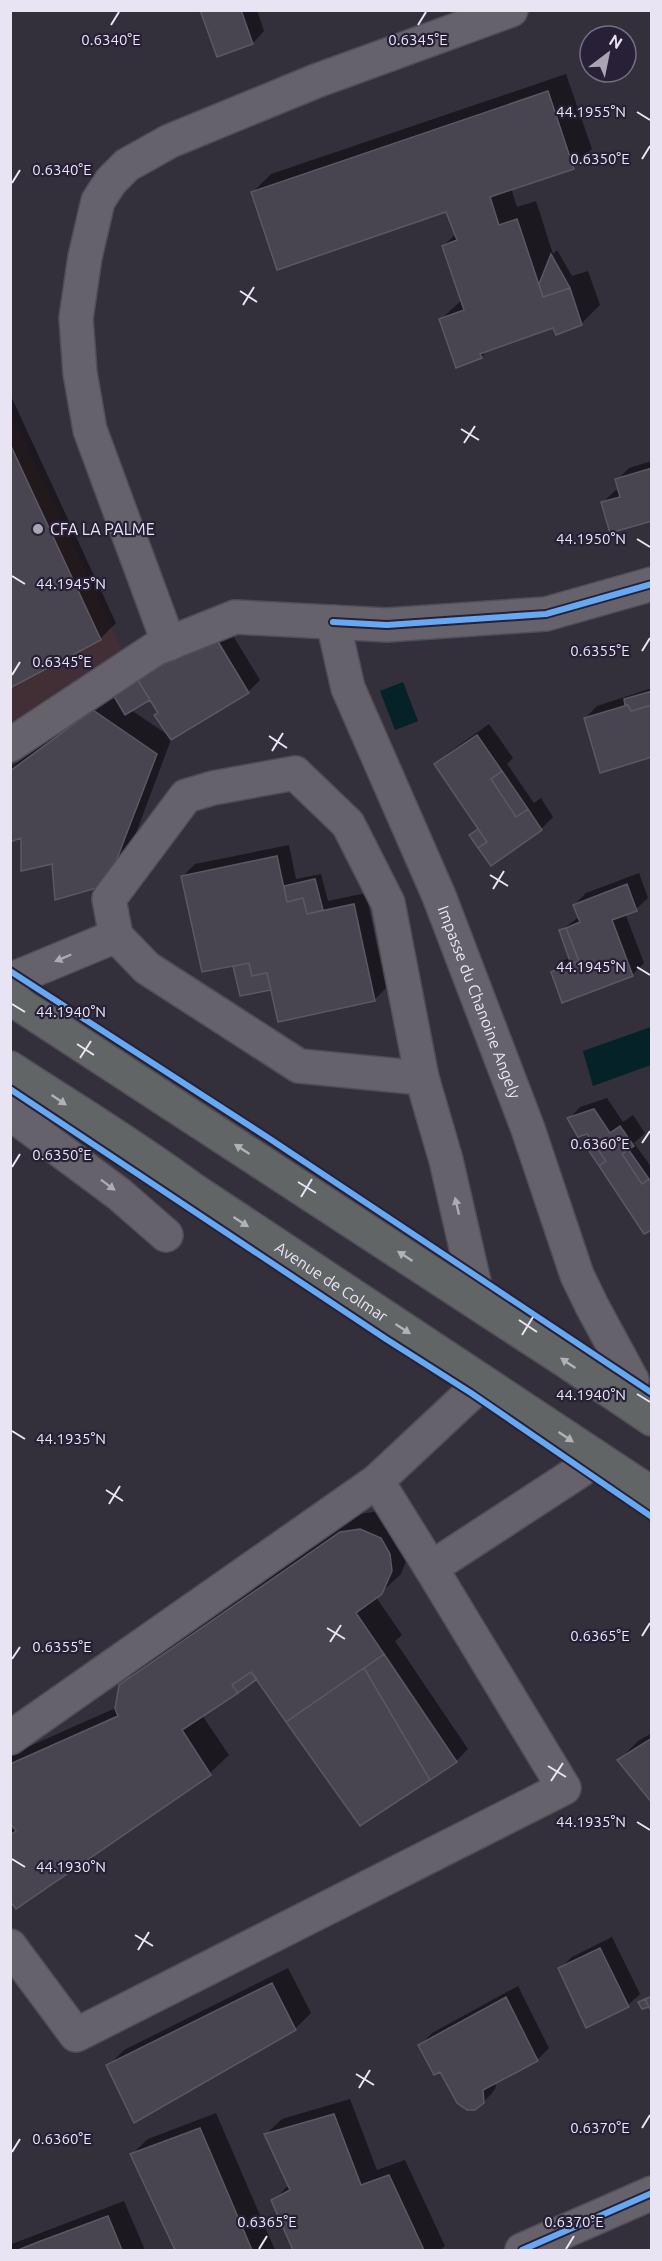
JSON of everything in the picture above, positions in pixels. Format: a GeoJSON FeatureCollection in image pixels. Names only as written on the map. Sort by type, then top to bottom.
{"type":"FeatureCollection","features":[{"type":"Feature","properties":{"kind":"main road"},"geometry":{"type":"LineString","coordinates":[[10,998],[651,1419]]}},
{"type":"Feature","properties":{"kind":"main road","name":"Avenue de Colmar"},"geometry":{"type":"LineString","coordinates":[[10,1068],[150,1158],[192,1190],[651,1494]]}},
{"type":"Feature","properties":{"kind":"street"},"geometry":{"type":"LineString","coordinates":[[169,644],[90,430],[80,373],[76,318],[85,256],[98,201],[111,181],[127,165],[171,141],[316,81],[511,10]]}},
{"type":"Feature","properties":{"kind":"street"},"geometry":{"type":"LineString","coordinates":[[10,745],[155,649],[235,617],[387,625],[546,614],[651,584]]}},
{"type":"Feature","properties":{"kind":"street","name":"Impasse du Chanoine Angely"},"geometry":{"type":"LineString","coordinates":[[333,622],[348,688],[449,921],[528,1129],[577,1275],[633,1380]]}},
{"type":"Feature","properties":{"kind":"street"},"geometry":{"type":"LineString","coordinates":[[422,1078],[299,1066],[147,968],[116,936],[109,899],[186,796],[213,788],[294,773],[348,824],[388,903],[422,1078],[446,1160],[479,1304]]}},
{"type":"Feature","properties":{"kind":"street"},"geometry":{"type":"LineString","coordinates":[[10,980],[116,936]]}},
{"type":"Feature","properties":{"kind":"street"},"geometry":{"type":"LineString","coordinates":[[10,1113],[119,1194],[166,1235]]}},
{"type":"Feature","properties":{"kind":"street"},"geometry":{"type":"LineString","coordinates":[[10,1738],[377,1481],[471,1393],[480,1380]]}},
{"type":"Feature","properties":{"kind":"street"},"geometry":{"type":"LineString","coordinates":[[431,1568],[581,1470],[596,1457]]}},
{"type":"Feature","properties":{"kind":"street"},"geometry":{"type":"LineString","coordinates":[[10,1946],[76,2035],[564,1788],[377,1481]]}},
{"type":"Feature","properties":{"kind":"street"},"geometry":{"type":"LineString","coordinates":[[522,2250],[651,2193]]}},
{"type":"Feature","properties":{"kind":"shaded area","name":"CFA LA PALME"},"geometry":{"type":"Polygon","coordinates":[[[10,409],[122,650],[11,725],[10,725],[10,409]]]}},
{"type":"Feature","properties":{"kind":"shaded area"},"geometry":{"type":"Polygon","coordinates":[[[403,682],[418,721],[395,730],[380,691],[403,682]]]}},
{"type":"Feature","properties":{"kind":"shaded area"},"geometry":{"type":"Polygon","coordinates":[[[651,1027],[651,1065],[593,1086],[583,1051],[651,1027]]]}},
{"type":"Feature","properties":{"kind":"building"},"geometry":{"type":"Polygon","coordinates":[[[200,10],[241,10],[253,44],[217,57],[200,10]]]}},
{"type":"Feature","properties":{"kind":"building"},"geometry":{"type":"Polygon","coordinates":[[[548,91],[574,169],[490,197],[499,225],[517,219],[543,297],[570,288],[582,325],[556,335],[553,328],[480,354],[482,358],[456,368],[439,319],[464,310],[442,246],[457,240],[446,212],[277,270],[251,192],[548,91]]]}},
{"type":"Feature","properties":{"kind":"building"},"geometry":{"type":"Polygon","coordinates":[[[551,254],[570,288],[543,297],[539,284],[551,254]]]}},
{"type":"Feature","properties":{"kind":"building","name":"CFA LA PALME"},"geometry":{"type":"Polygon","coordinates":[[[10,444],[101,640],[10,688],[10,444]]]}},
{"type":"Feature","properties":{"kind":"building"},"geometry":{"type":"Polygon","coordinates":[[[652,468],[652,521],[610,533],[601,502],[620,497],[615,479],[652,468]]]}},
{"type":"Feature","properties":{"kind":"building"},"geometry":{"type":"Polygon","coordinates":[[[217,640],[249,693],[171,740],[154,715],[158,713],[136,677],[217,640]]]}},
{"type":"Feature","properties":{"kind":"building"},"geometry":{"type":"Polygon","coordinates":[[[136,677],[150,700],[125,715],[112,693],[136,677]]]}},
{"type":"Feature","properties":{"kind":"building"},"geometry":{"type":"Polygon","coordinates":[[[652,691],[652,705],[631,711],[628,705],[625,705],[624,699],[652,691]]]}},
{"type":"Feature","properties":{"kind":"building"},"geometry":{"type":"Polygon","coordinates":[[[628,705],[631,711],[652,705],[652,757],[600,773],[584,718],[628,705]]]}},
{"type":"Feature","properties":{"kind":"building"},"geometry":{"type":"Polygon","coordinates":[[[93,710],[157,754],[107,885],[55,900],[52,864],[21,871],[21,838],[10,842],[10,771],[93,710]]]}},
{"type":"Feature","properties":{"kind":"building"},"geometry":{"type":"Polygon","coordinates":[[[477,735],[502,771],[491,779],[516,817],[528,809],[542,830],[491,866],[478,848],[487,842],[434,764],[477,735]]]}},
{"type":"Feature","properties":{"kind":"building"},"geometry":{"type":"Polygon","coordinates":[[[502,771],[528,809],[516,817],[491,779],[502,771]]]}},
{"type":"Feature","properties":{"kind":"building"},"geometry":{"type":"Polygon","coordinates":[[[478,829],[487,842],[478,848],[469,835],[478,829]]]}},
{"type":"Feature","properties":{"kind":"building"},"geometry":{"type":"Polygon","coordinates":[[[277,856],[287,902],[303,898],[307,914],[354,904],[375,1001],[278,1022],[267,973],[252,976],[249,963],[202,972],[181,876],[277,856]]]}},
{"type":"Feature","properties":{"kind":"building"},"geometry":{"type":"Polygon","coordinates":[[[315,879],[323,910],[307,914],[303,898],[287,902],[284,886],[315,879]]]}},
{"type":"Feature","properties":{"kind":"building"},"geometry":{"type":"Polygon","coordinates":[[[627,884],[637,911],[612,920],[633,976],[562,1003],[551,972],[579,961],[566,928],[580,922],[573,905],[627,884]]]}},
{"type":"Feature","properties":{"kind":"building"},"geometry":{"type":"Polygon","coordinates":[[[566,928],[579,961],[571,964],[559,930],[566,928]]]}},
{"type":"Feature","properties":{"kind":"building"},"geometry":{"type":"Polygon","coordinates":[[[249,963],[252,976],[267,973],[271,990],[240,996],[233,966],[249,963]]]}},
{"type":"Feature","properties":{"kind":"building"},"geometry":{"type":"Polygon","coordinates":[[[594,1109],[610,1133],[620,1126],[634,1146],[622,1154],[642,1184],[649,1179],[652,1183],[652,1230],[644,1234],[599,1166],[606,1161],[587,1134],[578,1137],[567,1118],[594,1109]]]}},
{"type":"Feature","properties":{"kind":"building"},"geometry":{"type":"Polygon","coordinates":[[[594,1144],[606,1161],[599,1166],[587,1148],[594,1144]]]}},
{"type":"Feature","properties":{"kind":"building"},"geometry":{"type":"Polygon","coordinates":[[[628,1149],[649,1179],[642,1184],[622,1154],[628,1149]]]}},
{"type":"Feature","properties":{"kind":"building"},"geometry":{"type":"Polygon","coordinates":[[[360,1529],[381,1538],[390,1554],[392,1571],[382,1594],[356,1613],[384,1654],[286,1722],[251,1672],[232,1685],[238,1693],[182,1730],[211,1775],[16,1909],[10,1901],[10,1835],[16,1831],[10,1822],[10,1764],[118,1716],[115,1709],[119,1685],[340,1532],[360,1529]]]}},
{"type":"Feature","properties":{"kind":"building"},"geometry":{"type":"Polygon","coordinates":[[[384,1654],[457,1762],[430,1780],[364,1668],[384,1654]]]}},
{"type":"Feature","properties":{"kind":"building"},"geometry":{"type":"Polygon","coordinates":[[[364,1668],[430,1780],[360,1826],[286,1722],[364,1668]]]}},
{"type":"Feature","properties":{"kind":"building"},"geometry":{"type":"Polygon","coordinates":[[[251,1672],[257,1679],[238,1693],[232,1685],[251,1672]]]}},
{"type":"Feature","properties":{"kind":"building"},"geometry":{"type":"Polygon","coordinates":[[[652,1738],[652,1803],[617,1760],[652,1738]]]}},
{"type":"Feature","properties":{"kind":"building"},"geometry":{"type":"Polygon","coordinates":[[[600,1948],[629,2007],[586,2028],[558,1968],[600,1948]]]}},
{"type":"Feature","properties":{"kind":"building"},"geometry":{"type":"Polygon","coordinates":[[[272,1983],[296,2030],[134,2123],[106,2065],[272,1983]]]}},
{"type":"Feature","properties":{"kind":"building"},"geometry":{"type":"Polygon","coordinates":[[[652,1996],[652,2013],[645,1999],[652,1996]]]}},
{"type":"Feature","properties":{"kind":"building"},"geometry":{"type":"Polygon","coordinates":[[[506,1997],[538,2061],[483,2090],[484,2103],[475,2110],[467,2110],[457,2103],[440,2072],[434,2075],[418,2045],[506,1997]]]}},
{"type":"Feature","properties":{"kind":"building"},"geometry":{"type":"Polygon","coordinates":[[[645,1999],[649,2007],[642,2009],[638,2002],[645,1999]]]}},
{"type":"Feature","properties":{"kind":"building"},"geometry":{"type":"Polygon","coordinates":[[[334,2114],[361,2185],[389,2175],[424,2250],[293,2250],[271,2200],[290,2190],[264,2134],[334,2114]]]}},
{"type":"Feature","properties":{"kind":"building"},"geometry":{"type":"Polygon","coordinates":[[[200,2128],[252,2250],[175,2250],[130,2154],[200,2128]]]}},
{"type":"Feature","properties":{"kind":"building"},"geometry":{"type":"Polygon","coordinates":[[[108,2216],[122,2250],[18,2250],[38,2242],[108,2216]]]}},
{"type":"Feature","properties":{"kind":"cycle path"},"geometry":{"type":"LineString","coordinates":[[333,622],[387,625],[546,614],[652,584]]}},
{"type":"Feature","properties":{"kind":"cycle path"},"geometry":{"type":"LineString","coordinates":[[10,971],[267,1137],[652,1393]]}},
{"type":"Feature","properties":{"kind":"cycle path"},"geometry":{"type":"LineString","coordinates":[[10,1089],[471,1393],[652,1517]]}},
{"type":"Feature","properties":{"kind":"cycle path"},"geometry":{"type":"LineString","coordinates":[[522,2250],[652,2193]]}},
{"type":"Feature","properties":{"kind":"place","name":"CFA LA PALME"},"geometry":{"type":"Point","coordinates":[38,529]}}]}
